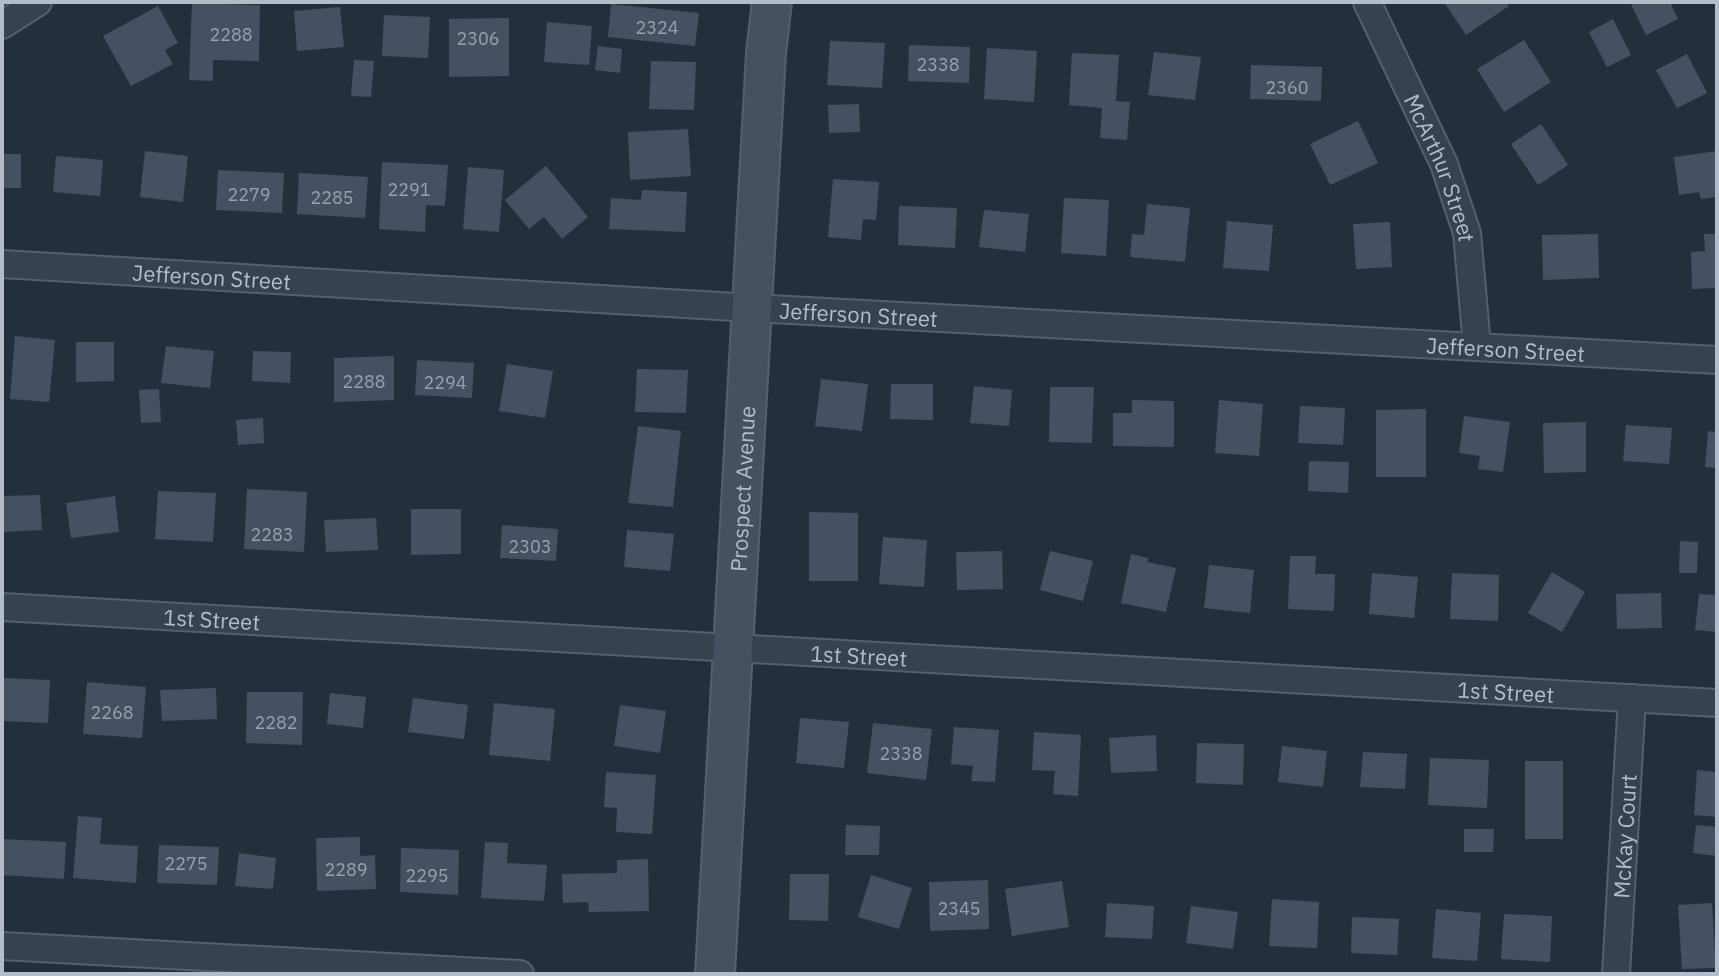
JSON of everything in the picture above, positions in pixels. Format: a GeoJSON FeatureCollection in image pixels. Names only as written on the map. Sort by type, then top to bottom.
{"type":"FeatureCollection","features":[{"type":"Feature","properties":{"kind":"street"},"geometry":{"type":"LineString","coordinates":[[2,25],[38,2]]}},
{"type":"Feature","properties":{"kind":"street","name":"Prospect Avenue"},"geometry":{"type":"LineString","coordinates":[[715,974],[766,53],[772,2]]}},
{"type":"Feature","properties":{"kind":"street","name":"McArthur Street"},"geometry":{"type":"LineString","coordinates":[[1367,2],[1444,164],[1467,233],[1477,346]]}},
{"type":"Feature","properties":{"kind":"street","name":"Jefferson Street"},"geometry":{"type":"LineString","coordinates":[[2,264],[1717,360]]}},
{"type":"Feature","properties":{"kind":"street","name":"1st Street"},"geometry":{"type":"LineString","coordinates":[[2,607],[1717,703]]}},
{"type":"Feature","properties":{"kind":"street","name":"McKay Court"},"geometry":{"type":"LineString","coordinates":[[1616,974],[1632,698]]}},
{"type":"Feature","properties":{"kind":"street"},"geometry":{"type":"LineString","coordinates":[[2,946],[520,974]]}},
{"type":"Feature","properties":{"kind":"building"},"geometry":{"type":"Polygon","coordinates":[[[1444,2],[1506,2],[1509,6],[1466,35],[1444,2]]]}},
{"type":"Feature","properties":{"kind":"building"},"geometry":{"type":"Polygon","coordinates":[[[1630,2],[1670,2],[1678,19],[1646,35],[1630,2]]]}},
{"type":"Feature","properties":{"kind":"building"},"geometry":{"type":"Polygon","coordinates":[[[192,3],[260,5],[259,61],[213,60],[213,81],[189,80],[192,3]]]}},
{"type":"Feature","properties":{"kind":"building"},"geometry":{"type":"Polygon","coordinates":[[[611,4],[699,13],[695,46],[608,37],[611,4]]]}},
{"type":"Feature","properties":{"kind":"building"},"geometry":{"type":"Polygon","coordinates":[[[158,6],[178,43],[165,50],[173,64],[131,86],[103,36],[158,6]]]}},
{"type":"Feature","properties":{"kind":"building"},"geometry":{"type":"Polygon","coordinates":[[[340,7],[344,47],[297,51],[294,11],[340,7]]]}},
{"type":"Feature","properties":{"kind":"building"},"geometry":{"type":"Polygon","coordinates":[[[384,15],[430,17],[428,58],[382,56],[384,15]]]}},
{"type":"Feature","properties":{"kind":"building"},"geometry":{"type":"Polygon","coordinates":[[[509,18],[509,76],[449,77],[449,19],[509,18]]]}},
{"type":"Feature","properties":{"kind":"building"},"geometry":{"type":"Polygon","coordinates":[[[1613,19],[1631,55],[1607,67],[1589,32],[1613,19]]]}},
{"type":"Feature","properties":{"kind":"building"},"geometry":{"type":"Polygon","coordinates":[[[547,22],[592,26],[589,65],[544,62],[547,22]]]}},
{"type":"Feature","properties":{"kind":"building"},"geometry":{"type":"Polygon","coordinates":[[[1524,40],[1551,82],[1504,112],[1477,69],[1524,40]]]}},
{"type":"Feature","properties":{"kind":"building"},"geometry":{"type":"Polygon","coordinates":[[[830,41],[885,43],[882,88],[827,85],[830,41]]]}},
{"type":"Feature","properties":{"kind":"building"},"geometry":{"type":"Polygon","coordinates":[[[909,45],[970,47],[969,83],[908,81],[909,45]]]}},
{"type":"Feature","properties":{"kind":"building"},"geometry":{"type":"Polygon","coordinates":[[[598,46],[622,49],[620,73],[595,70],[598,46]]]}},
{"type":"Feature","properties":{"kind":"building"},"geometry":{"type":"Polygon","coordinates":[[[987,48],[1037,51],[1034,102],[984,99],[987,48]]]}},
{"type":"Feature","properties":{"kind":"building"},"geometry":{"type":"Polygon","coordinates":[[[1154,52],[1201,57],[1195,100],[1148,95],[1154,52]]]}},
{"type":"Feature","properties":{"kind":"building"},"geometry":{"type":"Polygon","coordinates":[[[1072,53],[1119,55],[1116,101],[1130,102],[1127,140],[1100,138],[1102,108],[1069,105],[1072,53]]]}},
{"type":"Feature","properties":{"kind":"building"},"geometry":{"type":"Polygon","coordinates":[[[1687,54],[1707,93],[1677,108],[1656,70],[1687,54]]]}},
{"type":"Feature","properties":{"kind":"building"},"geometry":{"type":"Polygon","coordinates":[[[354,60],[374,61],[371,97],[351,96],[354,60]]]}},
{"type":"Feature","properties":{"kind":"building"},"geometry":{"type":"Polygon","coordinates":[[[651,61],[696,62],[694,110],[649,109],[651,61]]]}},
{"type":"Feature","properties":{"kind":"building"},"geometry":{"type":"Polygon","coordinates":[[[1251,65],[1322,67],[1321,101],[1250,99],[1251,65]]]}},
{"type":"Feature","properties":{"kind":"building"},"geometry":{"type":"Polygon","coordinates":[[[859,104],[860,132],[829,133],[828,105],[859,104]]]}},
{"type":"Feature","properties":{"kind":"building"},"geometry":{"type":"Polygon","coordinates":[[[1358,121],[1378,163],[1330,185],[1310,144],[1358,121]]]}},
{"type":"Feature","properties":{"kind":"building"},"geometry":{"type":"Polygon","coordinates":[[[1541,124],[1568,165],[1538,185],[1511,144],[1541,124]]]}},
{"type":"Feature","properties":{"kind":"building"},"geometry":{"type":"Polygon","coordinates":[[[688,129],[691,176],[630,180],[628,132],[688,129]]]}},
{"type":"Feature","properties":{"kind":"building"},"geometry":{"type":"Polygon","coordinates":[[[145,151],[188,156],[183,202],[140,197],[145,151]]]}},
{"type":"Feature","properties":{"kind":"building"},"geometry":{"type":"Polygon","coordinates":[[[1717,151],[1717,197],[1701,199],[1699,192],[1679,195],[1674,157],[1717,151]]]}},
{"type":"Feature","properties":{"kind":"building"},"geometry":{"type":"Polygon","coordinates":[[[2,154],[21,154],[21,188],[2,188],[2,154]]]}},
{"type":"Feature","properties":{"kind":"building"},"geometry":{"type":"Polygon","coordinates":[[[56,156],[103,160],[100,196],[53,192],[56,156]]]}},
{"type":"Feature","properties":{"kind":"building"},"geometry":{"type":"Polygon","coordinates":[[[382,162],[448,165],[445,206],[426,205],[425,232],[379,229],[382,162]]]}},
{"type":"Feature","properties":{"kind":"building"},"geometry":{"type":"Polygon","coordinates":[[[546,166],[588,217],[562,239],[544,217],[529,229],[505,200],[546,166]]]}},
{"type":"Feature","properties":{"kind":"building"},"geometry":{"type":"Polygon","coordinates":[[[468,167],[504,170],[499,232],[463,229],[468,167]]]}},
{"type":"Feature","properties":{"kind":"building"},"geometry":{"type":"Polygon","coordinates":[[[218,170],[284,173],[282,213],[216,210],[218,170]]]}},
{"type":"Feature","properties":{"kind":"building"},"geometry":{"type":"Polygon","coordinates":[[[299,173],[368,177],[365,218],[297,214],[299,173]]]}},
{"type":"Feature","properties":{"kind":"building"},"geometry":{"type":"Polygon","coordinates":[[[833,179],[879,182],[876,220],[863,219],[861,240],[828,237],[833,179]]]}},
{"type":"Feature","properties":{"kind":"building"},"geometry":{"type":"Polygon","coordinates":[[[642,190],[687,192],[685,232],[609,229],[611,198],[641,200],[642,190]]]}},
{"type":"Feature","properties":{"kind":"building"},"geometry":{"type":"Polygon","coordinates":[[[1064,198],[1109,200],[1106,256],[1061,253],[1064,198]]]}},
{"type":"Feature","properties":{"kind":"building"},"geometry":{"type":"Polygon","coordinates":[[[1147,204],[1190,208],[1185,262],[1130,257],[1132,234],[1144,235],[1147,204]]]}},
{"type":"Feature","properties":{"kind":"building"},"geometry":{"type":"Polygon","coordinates":[[[899,206],[957,208],[955,248],[898,245],[899,206]]]}},
{"type":"Feature","properties":{"kind":"building"},"geometry":{"type":"Polygon","coordinates":[[[984,210],[1029,214],[1025,252],[979,247],[984,210]]]}},
{"type":"Feature","properties":{"kind":"building"},"geometry":{"type":"Polygon","coordinates":[[[1227,221],[1273,225],[1269,271],[1223,268],[1227,221]]]}},
{"type":"Feature","properties":{"kind":"building"},"geometry":{"type":"Polygon","coordinates":[[[1390,222],[1392,267],[1356,269],[1353,224],[1390,222]]]}},
{"type":"Feature","properties":{"kind":"building"},"geometry":{"type":"Polygon","coordinates":[[[1598,234],[1599,278],[1543,280],[1542,235],[1598,234]]]}},
{"type":"Feature","properties":{"kind":"building"},"geometry":{"type":"Polygon","coordinates":[[[1704,234],[1717,234],[1717,288],[1692,289],[1691,252],[1705,251],[1704,234]]]}},
{"type":"Feature","properties":{"kind":"building"},"geometry":{"type":"Polygon","coordinates":[[[15,336],[55,340],[49,402],[10,399],[15,336]]]}},
{"type":"Feature","properties":{"kind":"building"},"geometry":{"type":"Polygon","coordinates":[[[76,342],[114,342],[114,381],[76,382],[76,342]]]}},
{"type":"Feature","properties":{"kind":"building"},"geometry":{"type":"Polygon","coordinates":[[[166,346],[214,351],[210,388],[161,383],[166,346]]]}},
{"type":"Feature","properties":{"kind":"building"},"geometry":{"type":"Polygon","coordinates":[[[253,351],[291,352],[290,383],[252,381],[253,351]]]}},
{"type":"Feature","properties":{"kind":"building"},"geometry":{"type":"Polygon","coordinates":[[[394,356],[394,400],[334,402],[334,358],[394,356]]]}},
{"type":"Feature","properties":{"kind":"building"},"geometry":{"type":"Polygon","coordinates":[[[417,360],[474,363],[472,398],[415,395],[417,360]]]}},
{"type":"Feature","properties":{"kind":"building"},"geometry":{"type":"Polygon","coordinates":[[[507,364],[553,371],[545,418],[499,411],[507,364]]]}},
{"type":"Feature","properties":{"kind":"building"},"geometry":{"type":"Polygon","coordinates":[[[637,369],[688,370],[686,413],[635,412],[637,369]]]}},
{"type":"Feature","properties":{"kind":"building"},"geometry":{"type":"Polygon","coordinates":[[[821,379],[868,384],[862,431],[815,426],[821,379]]]}},
{"type":"Feature","properties":{"kind":"building"},"geometry":{"type":"Polygon","coordinates":[[[891,384],[933,384],[933,420],[890,419],[891,384]]]}},
{"type":"Feature","properties":{"kind":"building"},"geometry":{"type":"Polygon","coordinates":[[[974,386],[1012,390],[1009,426],[970,423],[974,386]]]}},
{"type":"Feature","properties":{"kind":"building"},"geometry":{"type":"Polygon","coordinates":[[[1050,387],[1094,387],[1092,443],[1049,442],[1050,387]]]}},
{"type":"Feature","properties":{"kind":"building"},"geometry":{"type":"Polygon","coordinates":[[[159,389],[161,422],[141,423],[139,390],[159,389]]]}},
{"type":"Feature","properties":{"kind":"building"},"geometry":{"type":"Polygon","coordinates":[[[1132,400],[1174,401],[1174,447],[1113,446],[1113,413],[1132,413],[1132,400]]]}},
{"type":"Feature","properties":{"kind":"building"},"geometry":{"type":"Polygon","coordinates":[[[1219,400],[1263,404],[1259,456],[1215,453],[1219,400]]]}},
{"type":"Feature","properties":{"kind":"building"},"geometry":{"type":"Polygon","coordinates":[[[1300,406],[1345,408],[1343,445],[1298,443],[1300,406]]]}},
{"type":"Feature","properties":{"kind":"building"},"geometry":{"type":"Polygon","coordinates":[[[1426,409],[1426,477],[1376,477],[1376,410],[1426,409]]]}},
{"type":"Feature","properties":{"kind":"building"},"geometry":{"type":"Polygon","coordinates":[[[1464,416],[1510,422],[1503,472],[1478,469],[1480,456],[1459,453],[1464,416]]]}},
{"type":"Feature","properties":{"kind":"building"},"geometry":{"type":"Polygon","coordinates":[[[263,418],[264,443],[238,445],[236,420],[263,418]]]}},
{"type":"Feature","properties":{"kind":"building"},"geometry":{"type":"Polygon","coordinates":[[[1586,422],[1586,472],[1544,473],[1543,423],[1586,422]]]}},
{"type":"Feature","properties":{"kind":"building"},"geometry":{"type":"Polygon","coordinates":[[[1626,425],[1672,428],[1669,464],[1623,461],[1626,425]]]}},
{"type":"Feature","properties":{"kind":"building"},"geometry":{"type":"Polygon","coordinates":[[[638,426],[681,431],[673,507],[628,503],[638,426]]]}},
{"type":"Feature","properties":{"kind":"building"},"geometry":{"type":"Polygon","coordinates":[[[1708,431],[1717,432],[1717,468],[1705,467],[1708,431]]]}},
{"type":"Feature","properties":{"kind":"building"},"geometry":{"type":"Polygon","coordinates":[[[1309,461],[1349,462],[1348,493],[1308,491],[1309,461]]]}},
{"type":"Feature","properties":{"kind":"building"},"geometry":{"type":"Polygon","coordinates":[[[247,489],[307,492],[304,552],[244,549],[247,489]]]}},
{"type":"Feature","properties":{"kind":"building"},"geometry":{"type":"Polygon","coordinates":[[[158,491],[216,493],[213,542],[155,539],[158,491]]]}},
{"type":"Feature","properties":{"kind":"building"},"geometry":{"type":"Polygon","coordinates":[[[40,495],[42,530],[2,532],[2,496],[40,495]]]}},
{"type":"Feature","properties":{"kind":"building"},"geometry":{"type":"Polygon","coordinates":[[[115,496],[119,532],[71,538],[66,503],[115,496]]]}},
{"type":"Feature","properties":{"kind":"building"},"geometry":{"type":"Polygon","coordinates":[[[411,509],[461,509],[461,554],[411,555],[411,509]]]}},
{"type":"Feature","properties":{"kind":"building"},"geometry":{"type":"Polygon","coordinates":[[[809,512],[858,513],[858,581],[809,581],[809,512]]]}},
{"type":"Feature","properties":{"kind":"building"},"geometry":{"type":"Polygon","coordinates":[[[376,518],[378,550],[326,552],[324,520],[376,518]]]}},
{"type":"Feature","properties":{"kind":"building"},"geometry":{"type":"Polygon","coordinates":[[[502,525],[558,529],[556,561],[500,558],[502,525]]]}},
{"type":"Feature","properties":{"kind":"building"},"geometry":{"type":"Polygon","coordinates":[[[627,530],[674,534],[670,571],[624,567],[627,530]]]}},
{"type":"Feature","properties":{"kind":"building"},"geometry":{"type":"Polygon","coordinates":[[[883,537],[927,540],[924,587],[879,584],[883,537]]]}},
{"type":"Feature","properties":{"kind":"building"},"geometry":{"type":"Polygon","coordinates":[[[1680,541],[1698,542],[1697,573],[1679,573],[1680,541]]]}},
{"type":"Feature","properties":{"kind":"building"},"geometry":{"type":"Polygon","coordinates":[[[1002,551],[1003,589],[957,590],[956,552],[1002,551]]]}},
{"type":"Feature","properties":{"kind":"building"},"geometry":{"type":"Polygon","coordinates":[[[1050,551],[1093,561],[1083,601],[1040,590],[1050,551]]]}},
{"type":"Feature","properties":{"kind":"building"},"geometry":{"type":"Polygon","coordinates":[[[1131,554],[1148,558],[1147,562],[1176,568],[1166,612],[1121,603],[1131,554]]]}},
{"type":"Feature","properties":{"kind":"building"},"geometry":{"type":"Polygon","coordinates":[[[1290,556],[1316,556],[1315,574],[1335,574],[1334,611],[1288,609],[1290,556]]]}},
{"type":"Feature","properties":{"kind":"building"},"geometry":{"type":"Polygon","coordinates":[[[1209,565],[1254,570],[1250,613],[1204,608],[1209,565]]]}},
{"type":"Feature","properties":{"kind":"building"},"geometry":{"type":"Polygon","coordinates":[[[1552,572],[1585,592],[1562,632],[1528,613],[1552,572]]]}},
{"type":"Feature","properties":{"kind":"building"},"geometry":{"type":"Polygon","coordinates":[[[1372,573],[1418,577],[1414,618],[1369,614],[1372,573]]]}},
{"type":"Feature","properties":{"kind":"building"},"geometry":{"type":"Polygon","coordinates":[[[1452,573],[1499,575],[1498,621],[1450,619],[1452,573]]]}},
{"type":"Feature","properties":{"kind":"building"},"geometry":{"type":"Polygon","coordinates":[[[1661,593],[1662,628],[1617,629],[1616,594],[1661,593]]]}},
{"type":"Feature","properties":{"kind":"building"},"geometry":{"type":"Polygon","coordinates":[[[1699,594],[1717,595],[1717,632],[1695,630],[1699,594]]]}},
{"type":"Feature","properties":{"kind":"building"},"geometry":{"type":"Polygon","coordinates":[[[2,678],[50,680],[48,723],[2,721],[2,678]]]}},
{"type":"Feature","properties":{"kind":"building"},"geometry":{"type":"Polygon","coordinates":[[[87,682],[146,687],[142,738],[83,734],[87,682]]]}},
{"type":"Feature","properties":{"kind":"building"},"geometry":{"type":"Polygon","coordinates":[[[216,688],[217,719],[162,721],[160,690],[216,688]]]}},
{"type":"Feature","properties":{"kind":"building"},"geometry":{"type":"Polygon","coordinates":[[[247,692],[303,692],[302,745],[246,743],[247,692]]]}},
{"type":"Feature","properties":{"kind":"building"},"geometry":{"type":"Polygon","coordinates":[[[330,693],[366,697],[363,728],[327,724],[330,693]]]}},
{"type":"Feature","properties":{"kind":"building"},"geometry":{"type":"Polygon","coordinates":[[[413,698],[468,705],[464,739],[408,732],[413,698]]]}},
{"type":"Feature","properties":{"kind":"building"},"geometry":{"type":"Polygon","coordinates":[[[494,703],[555,709],[550,761],[489,755],[494,703]]]}},
{"type":"Feature","properties":{"kind":"building"},"geometry":{"type":"Polygon","coordinates":[[[620,705],[666,711],[660,753],[614,746],[620,705]]]}},
{"type":"Feature","properties":{"kind":"building"},"geometry":{"type":"Polygon","coordinates":[[[800,718],[849,722],[844,768],[796,763],[800,718]]]}},
{"type":"Feature","properties":{"kind":"building"},"geometry":{"type":"Polygon","coordinates":[[[873,723],[932,729],[926,780],[867,773],[873,723]]]}},
{"type":"Feature","properties":{"kind":"building"},"geometry":{"type":"Polygon","coordinates":[[[954,727],[999,730],[995,782],[971,781],[973,766],[951,764],[954,727]]]}},
{"type":"Feature","properties":{"kind":"building"},"geometry":{"type":"Polygon","coordinates":[[[1034,732],[1081,735],[1078,796],[1053,794],[1055,771],[1032,770],[1034,732]]]}},
{"type":"Feature","properties":{"kind":"building"},"geometry":{"type":"Polygon","coordinates":[[[1156,735],[1157,771],[1111,773],[1109,738],[1156,735]]]}},
{"type":"Feature","properties":{"kind":"building"},"geometry":{"type":"Polygon","coordinates":[[[1197,743],[1244,744],[1243,785],[1196,783],[1197,743]]]}},
{"type":"Feature","properties":{"kind":"building"},"geometry":{"type":"Polygon","coordinates":[[[1282,746],[1327,751],[1323,787],[1278,782],[1282,746]]]}},
{"type":"Feature","properties":{"kind":"building"},"geometry":{"type":"Polygon","coordinates":[[[1363,752],[1407,754],[1405,789],[1360,787],[1363,752]]]}},
{"type":"Feature","properties":{"kind":"building"},"geometry":{"type":"Polygon","coordinates":[[[1430,758],[1489,760],[1487,808],[1428,805],[1430,758]]]}},
{"type":"Feature","properties":{"kind":"building"},"geometry":{"type":"Polygon","coordinates":[[[1525,761],[1563,761],[1563,839],[1525,839],[1525,761]]]}},
{"type":"Feature","properties":{"kind":"building"},"geometry":{"type":"Polygon","coordinates":[[[1697,770],[1717,772],[1717,817],[1694,815],[1697,770]]]}},
{"type":"Feature","properties":{"kind":"building"},"geometry":{"type":"Polygon","coordinates":[[[606,772],[656,775],[652,834],[616,832],[617,808],[604,807],[606,772]]]}},
{"type":"Feature","properties":{"kind":"building"},"geometry":{"type":"Polygon","coordinates":[[[78,816],[102,818],[100,844],[138,846],[136,883],[73,878],[78,816]]]}},
{"type":"Feature","properties":{"kind":"building"},"geometry":{"type":"Polygon","coordinates":[[[846,825],[880,826],[879,855],[845,855],[846,825]]]}},
{"type":"Feature","properties":{"kind":"building"},"geometry":{"type":"Polygon","coordinates":[[[1696,825],[1717,827],[1717,856],[1693,853],[1696,825]]]}},
{"type":"Feature","properties":{"kind":"building"},"geometry":{"type":"Polygon","coordinates":[[[1464,829],[1494,829],[1493,852],[1464,852],[1464,829]]]}},
{"type":"Feature","properties":{"kind":"building"},"geometry":{"type":"Polygon","coordinates":[[[360,837],[360,856],[375,855],[376,889],[317,891],[316,838],[360,837]]]}},
{"type":"Feature","properties":{"kind":"building"},"geometry":{"type":"Polygon","coordinates":[[[2,839],[66,842],[64,879],[2,875],[2,839]]]}},
{"type":"Feature","properties":{"kind":"building"},"geometry":{"type":"Polygon","coordinates":[[[485,842],[508,843],[507,863],[547,865],[544,901],[481,898],[485,842]]]}},
{"type":"Feature","properties":{"kind":"building"},"geometry":{"type":"Polygon","coordinates":[[[159,845],[219,847],[217,885],[157,883],[159,845]]]}},
{"type":"Feature","properties":{"kind":"building"},"geometry":{"type":"Polygon","coordinates":[[[401,848],[459,850],[458,895],[400,892],[401,848]]]}},
{"type":"Feature","properties":{"kind":"building"},"geometry":{"type":"Polygon","coordinates":[[[239,853],[276,858],[273,889],[235,886],[239,853]]]}},
{"type":"Feature","properties":{"kind":"building"},"geometry":{"type":"Polygon","coordinates":[[[648,859],[649,911],[589,912],[588,902],[563,903],[562,874],[617,873],[617,860],[648,859]]]}},
{"type":"Feature","properties":{"kind":"building"},"geometry":{"type":"Polygon","coordinates":[[[790,874],[829,874],[828,921],[789,920],[790,874]]]}},
{"type":"Feature","properties":{"kind":"building"},"geometry":{"type":"Polygon","coordinates":[[[871,875],[912,888],[899,929],[858,917],[871,875]]]}},
{"type":"Feature","properties":{"kind":"building"},"geometry":{"type":"Polygon","coordinates":[[[988,880],[989,929],[930,931],[929,882],[988,880]]]}},
{"type":"Feature","properties":{"kind":"building"},"geometry":{"type":"Polygon","coordinates":[[[1062,881],[1069,927],[1012,936],[1005,889],[1062,881]]]}},
{"type":"Feature","properties":{"kind":"building"},"geometry":{"type":"Polygon","coordinates":[[[1272,899],[1319,902],[1317,948],[1269,946],[1272,899]]]}},
{"type":"Feature","properties":{"kind":"building"},"geometry":{"type":"Polygon","coordinates":[[[1107,903],[1154,906],[1152,939],[1105,937],[1107,903]]]}},
{"type":"Feature","properties":{"kind":"building"},"geometry":{"type":"Polygon","coordinates":[[[1712,903],[1716,968],[1682,969],[1678,905],[1712,903]]]}},
{"type":"Feature","properties":{"kind":"building"},"geometry":{"type":"Polygon","coordinates":[[[1191,906],[1238,912],[1233,949],[1186,943],[1191,906]]]}},
{"type":"Feature","properties":{"kind":"building"},"geometry":{"type":"Polygon","coordinates":[[[1436,909],[1481,913],[1477,961],[1432,958],[1436,909]]]}},
{"type":"Feature","properties":{"kind":"building"},"geometry":{"type":"Polygon","coordinates":[[[1504,914],[1552,916],[1550,962],[1501,959],[1504,914]]]}},
{"type":"Feature","properties":{"kind":"building"},"geometry":{"type":"Polygon","coordinates":[[[1352,917],[1399,919],[1397,955],[1351,953],[1352,917]]]}}]}
